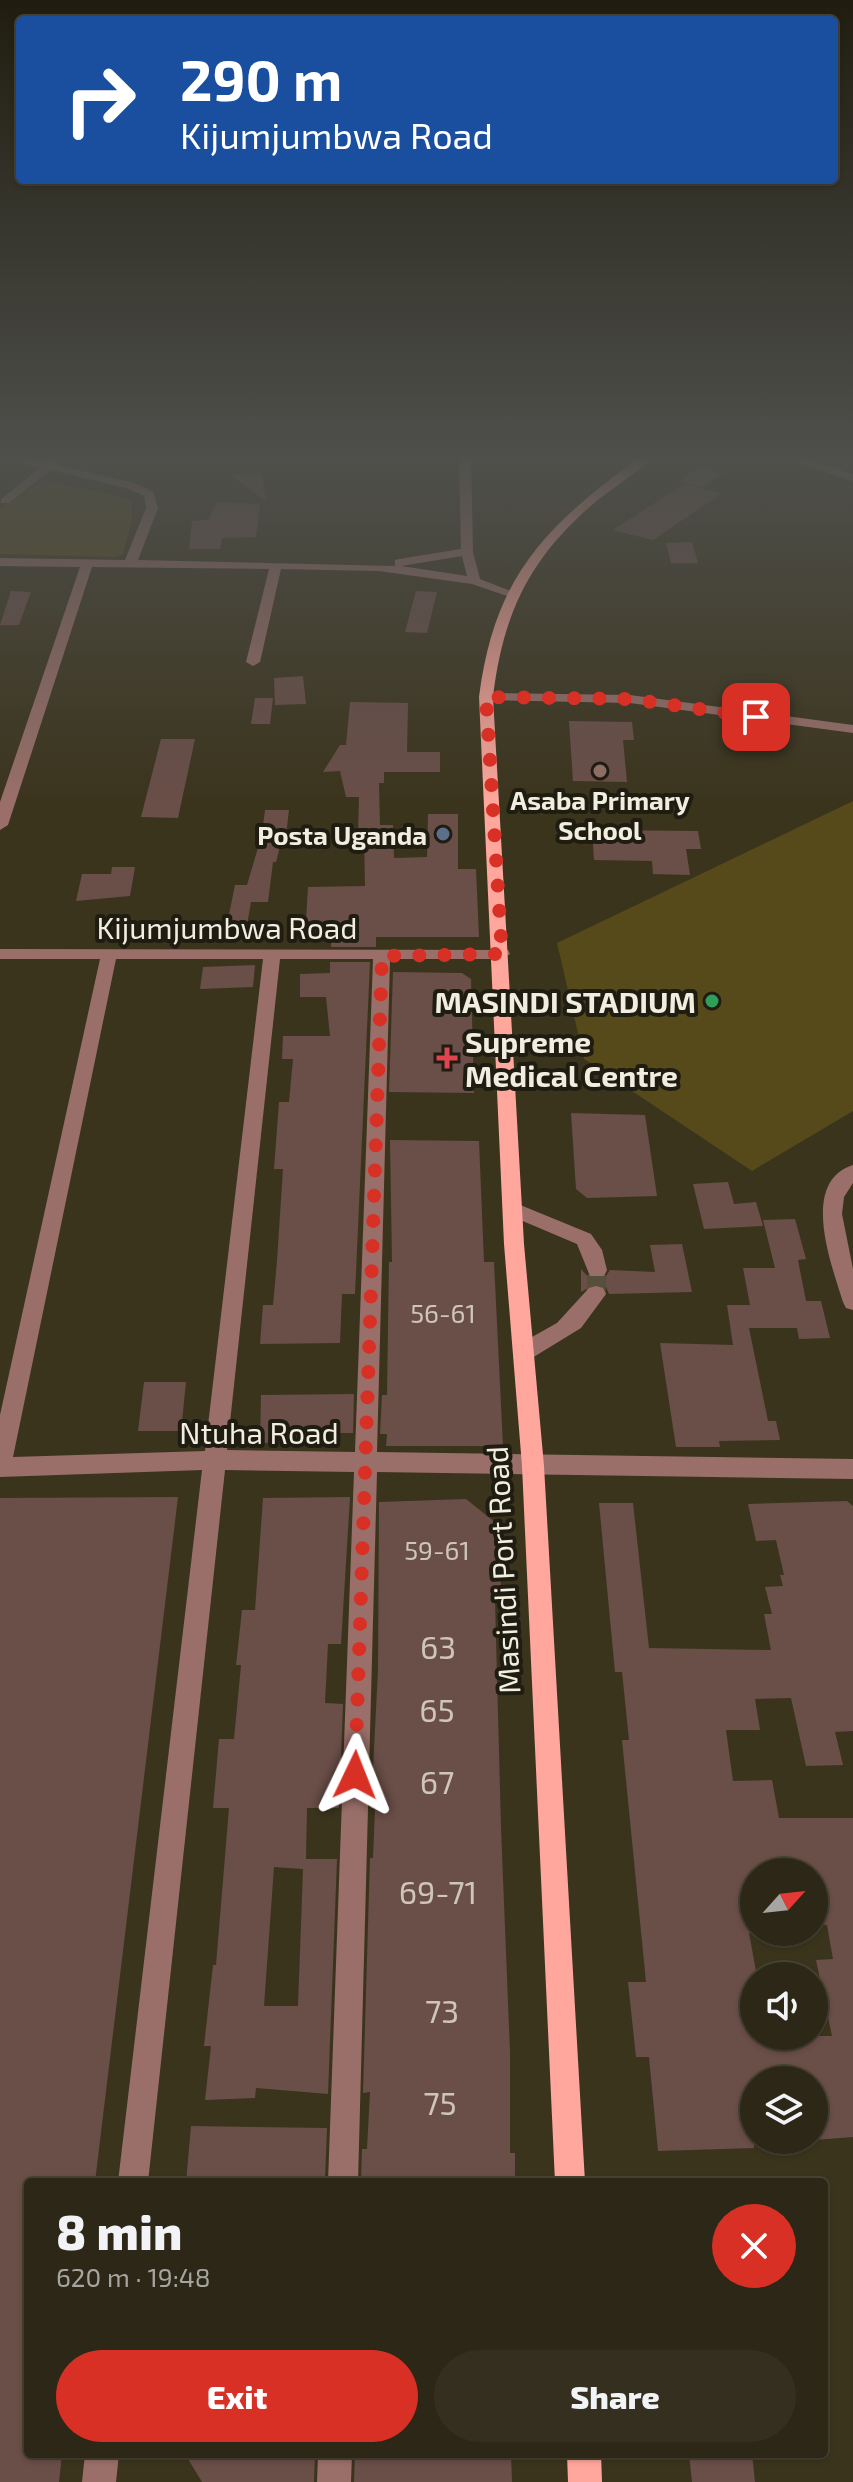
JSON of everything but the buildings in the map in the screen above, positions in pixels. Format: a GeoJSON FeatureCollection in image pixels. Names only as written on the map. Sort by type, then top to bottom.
{"type":"FeatureCollection","features":[{"type":"Feature","properties":{"kind":"main road"},"geometry":{"type":"LineString","coordinates":[[510,593],[527,570]]}},
{"type":"Feature","properties":{"kind":"main road","name":"Masindi Port Road"},"geometry":{"type":"LineString","coordinates":[[510,593],[488,669],[486,697],[502,954],[513,1209],[533,1466],[570,2178]]}},
{"type":"Feature","properties":{"kind":"main road"},"geometry":{"type":"LineString","coordinates":[[584,2458],[585,2482]]}},
{"type":"Feature","properties":{"kind":"street"},"geometry":{"type":"LineString","coordinates":[[0,825],[85,570]]}},
{"type":"Feature","properties":{"kind":"street"},"geometry":{"type":"LineString","coordinates":[[253,662],[275,570]]}},
{"type":"Feature","properties":{"kind":"street"},"geometry":{"type":"LineString","coordinates":[[398,570],[474,581],[510,593]]}},
{"type":"Feature","properties":{"kind":"street"},"geometry":{"type":"LineString","coordinates":[[471,570],[474,581]]}},
{"type":"Feature","properties":{"kind":"street"},"geometry":{"type":"LineString","coordinates":[[486,697],[630,699],[853,729]]}},
{"type":"Feature","properties":{"kind":"street","name":"Kijumjumbwa Road"},"geometry":{"type":"LineString","coordinates":[[0,954],[502,954]]}},
{"type":"Feature","properties":{"kind":"street"},"geometry":{"type":"LineString","coordinates":[[0,1467],[109,955]]}},
{"type":"Feature","properties":{"kind":"street"},"geometry":{"type":"LineString","coordinates":[[133,2178],[272,956]]}},
{"type":"Feature","properties":{"kind":"street"},"geometry":{"type":"LineString","coordinates":[[343,2178],[382,956]]}},
{"type":"Feature","properties":{"kind":"street"},"geometry":{"type":"LineString","coordinates":[[853,1172],[834,1192],[830,1215],[853,1302]]}},
{"type":"Feature","properties":{"kind":"street"},"geometry":{"type":"LineString","coordinates":[[513,1209],[584,1239],[592,1250],[597,1270]]}},
{"type":"Feature","properties":{"kind":"street"},"geometry":{"type":"LineString","coordinates":[[524,1352],[568,1328],[584,1314],[596,1294]]}},
{"type":"Feature","properties":{"kind":"street","name":"Ntuha Road"},"geometry":{"type":"LineString","coordinates":[[0,1467],[216,1460],[853,1469]]}},
{"type":"Feature","properties":{"kind":"street"},"geometry":{"type":"LineString","coordinates":[[99,2482],[102,2458]]}},
{"type":"Feature","properties":{"kind":"street"},"geometry":{"type":"LineString","coordinates":[[334,2482],[335,2458]]}},
{"type":"Feature","properties":{"kind":"shaded area","name":"MASINDI STADIUM"},"geometry":{"type":"Polygon","coordinates":[[[853,801],[853,1111],[752,1171],[584,1059],[557,943],[853,801]]]}},
{"type":"Feature","properties":{"kind":"tunnel"},"geometry":{"type":"LineString","coordinates":[[596,1294],[597,1270]]}},
{"type":"Feature","properties":{"kind":"place","name":"Asaba Primary School"},"geometry":{"type":"Point","coordinates":[600,771]}},
{"type":"Feature","properties":{"kind":"place","name":"Posta Uganda"},"geometry":{"type":"Point","coordinates":[443,834]}},
{"type":"Feature","properties":{"kind":"place","name":"MASINDI STADIUM"},"geometry":{"type":"Point","coordinates":[712,1001]}},
{"type":"Feature","properties":{"kind":"place","name":"Supreme Medical Centre"},"geometry":{"type":"Point","coordinates":[447,1058]}},
{"type":"Feature","properties":{"kind":"route"},"geometry":{"type":"LineString","coordinates":[[355,1775],[382,956],[502,954],[486,697],[630,699],[756,717]]}}]}
